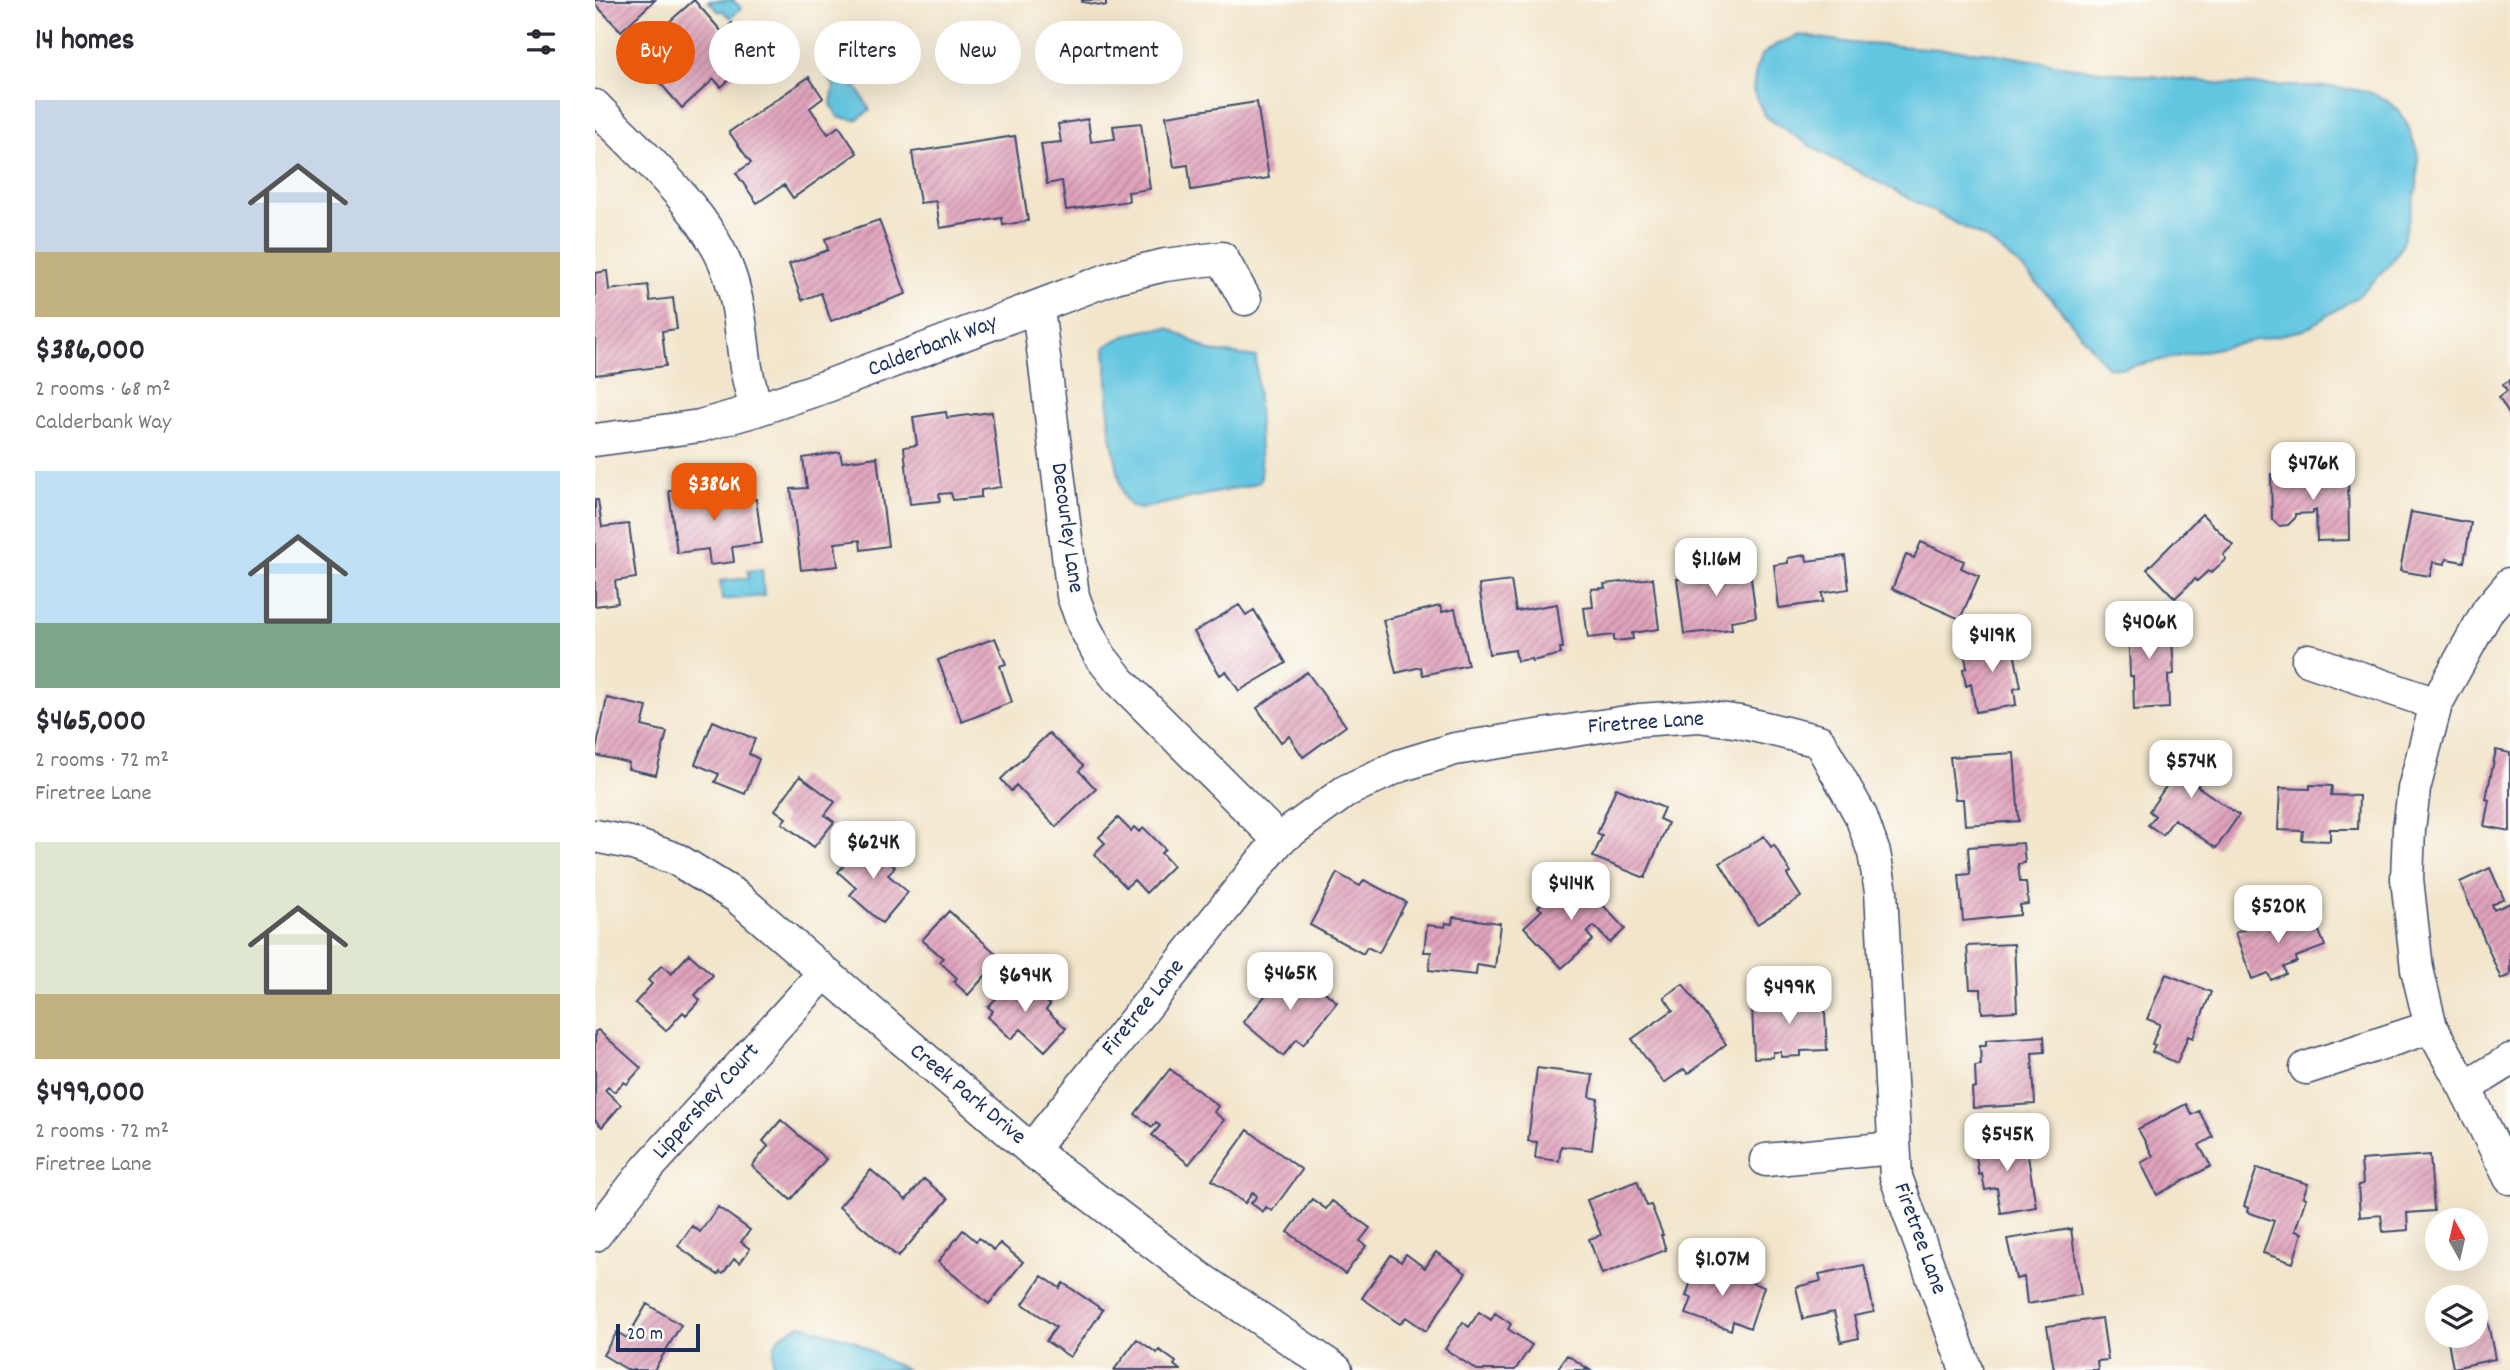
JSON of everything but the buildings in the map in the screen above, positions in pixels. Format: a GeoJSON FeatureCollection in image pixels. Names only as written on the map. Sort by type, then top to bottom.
{"type":"FeatureCollection","features":[{"type":"Feature","properties":{"kind":"street"},"geometry":{"type":"LineString","coordinates":[[595,106],[695,211],[714,240],[728,269],[739,313],[747,372],[756,410]]}},
{"type":"Feature","properties":{"kind":"street","name":"Calderbank Way"},"geometry":{"type":"LineString","coordinates":[[595,440],[700,426],[756,410],[830,386],[1038,308],[1115,276],[1165,265],[1223,258],[1245,299]]}},
{"type":"Feature","properties":{"kind":"street","name":"Decourley Lane"},"geometry":{"type":"LineString","coordinates":[[1038,308],[1070,578],[1084,626],[1100,656],[1119,680],[1279,840]]}},
{"type":"Feature","properties":{"kind":"street"},"geometry":{"type":"LineString","coordinates":[[2510,584],[2488,610],[2436,704],[2414,789],[2407,879],[2417,969],[2431,1027],[2510,1178]]}},
{"type":"Feature","properties":{"kind":"street"},"geometry":{"type":"LineString","coordinates":[[2308,660],[2436,704]]}},
{"type":"Feature","properties":{"kind":"street","name":"Firetree Lane"},"geometry":{"type":"LineString","coordinates":[[1031,1150],[1279,840],[1346,791],[1399,766],[1455,749],[1639,720],[1699,716],[1740,722],[1819,741],[1861,816],[1877,865],[1881,891],[1896,1177],[1966,1370]]}},
{"type":"Feature","properties":{"kind":"street","name":"Creek Park Drive"},"geometry":{"type":"LineString","coordinates":[[595,835],[630,843],[676,859],[745,903],[1031,1150],[1201,1279],[1336,1370]]}},
{"type":"Feature","properties":{"kind":"street","name":"Lippershey Court"},"geometry":{"type":"LineString","coordinates":[[595,1235],[646,1170],[824,973]]}},
{"type":"Feature","properties":{"kind":"street"},"geometry":{"type":"LineString","coordinates":[[2306,1068],[2431,1027]]}},
{"type":"Feature","properties":{"kind":"street"},"geometry":{"type":"LineString","coordinates":[[2465,1088],[2510,1060]]}},
{"type":"Feature","properties":{"kind":"street"},"geometry":{"type":"LineString","coordinates":[[1766,1160],[1893,1148]]}},
{"type":"Feature","properties":{"kind":"water"},"geometry":{"type":"Polygon","coordinates":[[[733,0],[741,8],[731,18],[722,10],[719,12],[708,1],[733,0]]]}},
{"type":"Feature","properties":{"kind":"water"},"geometry":{"type":"Polygon","coordinates":[[[1799,35],[1852,43],[1985,52],[2083,69],[2226,84],[2330,87],[2366,91],[2385,99],[2398,110],[2408,126],[2418,155],[2417,188],[2401,248],[2388,267],[2357,297],[2304,330],[2123,368],[2107,367],[2052,299],[2020,266],[1986,239],[1815,149],[1765,116],[1753,90],[1761,56],[1777,44],[1799,35]]]}},
{"type":"Feature","properties":{"kind":"water"},"geometry":{"type":"Polygon","coordinates":[[[833,84],[850,84],[853,88],[856,86],[870,110],[856,120],[838,117],[831,104],[833,84]]]}},
{"type":"Feature","properties":{"kind":"water"},"geometry":{"type":"Polygon","coordinates":[[[1169,328],[1210,351],[1256,357],[1261,476],[1259,482],[1251,485],[1140,509],[1130,506],[1123,495],[1110,431],[1105,347],[1135,333],[1169,328]]]}},
{"type":"Feature","properties":{"kind":"water"},"geometry":{"type":"Polygon","coordinates":[[[762,569],[764,596],[722,600],[720,581],[749,578],[748,571],[762,569]]]}},
{"type":"Feature","properties":{"kind":"water"},"geometry":{"type":"Polygon","coordinates":[[[802,1325],[853,1340],[908,1370],[773,1370],[777,1340],[802,1325]]]}}]}
